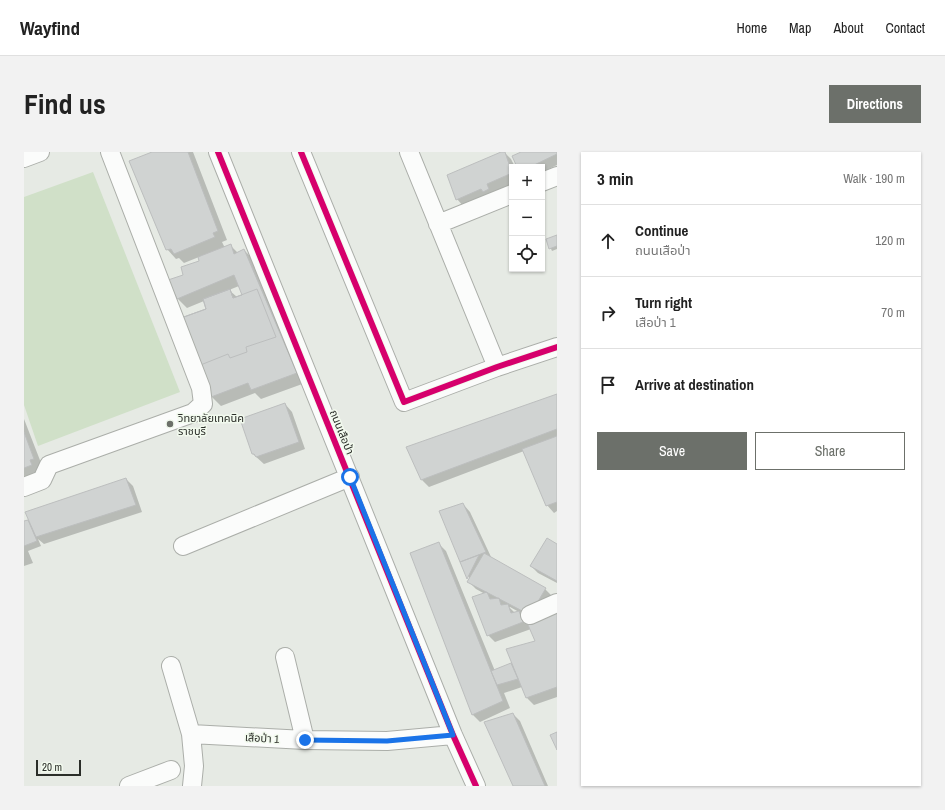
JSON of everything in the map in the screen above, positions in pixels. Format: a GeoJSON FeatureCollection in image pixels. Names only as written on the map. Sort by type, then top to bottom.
{"type":"FeatureCollection","features":[{"type":"Feature","properties":{"kind":"street"},"geometry":{"type":"LineString","coordinates":[[24,158],[40,152]]}},
{"type":"Feature","properties":{"kind":"street"},"geometry":{"type":"LineString","coordinates":[[24,487],[42,480],[49,465],[193,413],[203,404],[201,388],[110,152]]}},
{"type":"Feature","properties":{"kind":"street","name":"ถนนเสือป่า"},"geometry":{"type":"LineString","coordinates":[[218,152],[453,735],[476,786]]}},
{"type":"Feature","properties":{"kind":"street"},"geometry":{"type":"LineString","coordinates":[[300,152],[404,402],[497,367],[557,347]]}},
{"type":"Feature","properties":{"kind":"street"},"geometry":{"type":"LineString","coordinates":[[409,152],[497,367]]}},
{"type":"Feature","properties":{"kind":"street"},"geometry":{"type":"LineString","coordinates":[[545,181],[557,176]]}},
{"type":"Feature","properties":{"kind":"street"},"geometry":{"type":"LineString","coordinates":[[438,224],[509,195]]}},
{"type":"Feature","properties":{"kind":"street"},"geometry":{"type":"LineString","coordinates":[[183,546],[350,477]]}},
{"type":"Feature","properties":{"kind":"street"},"geometry":{"type":"LineString","coordinates":[[530,615],[557,603]]}},
{"type":"Feature","properties":{"kind":"street"},"geometry":{"type":"LineString","coordinates":[[285,657],[305,740]]}},
{"type":"Feature","properties":{"kind":"street"},"geometry":{"type":"LineString","coordinates":[[171,666],[191,734],[194,766],[192,786]]}},
{"type":"Feature","properties":{"kind":"street","name":"เสือป่า 1"},"geometry":{"type":"LineString","coordinates":[[191,734],[305,740],[387,741],[453,735]]}},
{"type":"Feature","properties":{"kind":"street"},"geometry":{"type":"LineString","coordinates":[[129,786],[171,770]]}},
{"type":"Feature","properties":{"kind":"green space"},"geometry":{"type":"Polygon","coordinates":[[[93,172],[180,392],[38,446],[24,405],[24,197],[93,172]]]}},
{"type":"Feature","properties":{"kind":"building"},"geometry":{"type":"Polygon","coordinates":[[[152,152],[188,152],[218,231],[213,233],[215,237],[174,254],[171,249],[166,250],[129,161],[152,152]]]}},
{"type":"Feature","properties":{"kind":"building"},"geometry":{"type":"Polygon","coordinates":[[[501,152],[505,152],[509,164],[509,174],[487,184],[489,189],[483,192],[481,189],[456,200],[447,175],[501,152]]]}},
{"type":"Feature","properties":{"kind":"building"},"geometry":{"type":"Polygon","coordinates":[[[521,152],[557,152],[557,154],[536,164],[516,164],[512,156],[521,152]]]}},
{"type":"Feature","properties":{"kind":"building"},"geometry":{"type":"Polygon","coordinates":[[[557,235],[557,246],[549,249],[546,239],[557,235]]]}},
{"type":"Feature","properties":{"kind":"building"},"geometry":{"type":"Polygon","coordinates":[[[231,244],[234,254],[244,249],[297,373],[251,390],[248,383],[211,397],[181,318],[206,309],[203,299],[230,289],[233,298],[242,295],[234,275],[177,299],[168,280],[183,275],[181,267],[199,261],[198,257],[231,244]]]}},
{"type":"Feature","properties":{"kind":"building"},"geometry":{"type":"Polygon","coordinates":[[[230,289],[233,298],[257,289],[276,337],[246,347],[247,352],[230,358],[228,354],[198,366],[181,318],[206,309],[203,299],[230,289]]]}},
{"type":"Feature","properties":{"kind":"building"},"geometry":{"type":"Polygon","coordinates":[[[557,394],[557,429],[421,480],[406,447],[557,394]]]}},
{"type":"Feature","properties":{"kind":"building"},"geometry":{"type":"Polygon","coordinates":[[[285,403],[299,442],[256,457],[252,454],[240,419],[285,403]]]}},
{"type":"Feature","properties":{"kind":"building"},"geometry":{"type":"Polygon","coordinates":[[[24,432],[34,459],[30,460],[32,465],[24,468],[24,432]]]}},
{"type":"Feature","properties":{"kind":"building"},"geometry":{"type":"Polygon","coordinates":[[[557,436],[557,502],[546,506],[522,449],[557,436]]]}},
{"type":"Feature","properties":{"kind":"building"},"geometry":{"type":"Polygon","coordinates":[[[126,478],[136,505],[36,537],[25,512],[126,478]]]}},
{"type":"Feature","properties":{"kind":"building"},"geometry":{"type":"Polygon","coordinates":[[[463,503],[486,552],[460,562],[439,511],[463,503]]]}},
{"type":"Feature","properties":{"kind":"building"},"geometry":{"type":"Polygon","coordinates":[[[28,520],[37,541],[24,546],[24,521],[28,520]]]}},
{"type":"Feature","properties":{"kind":"building"},"geometry":{"type":"Polygon","coordinates":[[[547,538],[557,544],[557,581],[530,566],[547,538]]]}},
{"type":"Feature","properties":{"kind":"building"},"geometry":{"type":"Polygon","coordinates":[[[439,542],[503,701],[472,715],[410,553],[439,542]]]}},
{"type":"Feature","properties":{"kind":"building"},"geometry":{"type":"Polygon","coordinates":[[[484,553],[546,588],[530,615],[467,582],[484,553]]]}},
{"type":"Feature","properties":{"kind":"building"},"geometry":{"type":"Polygon","coordinates":[[[479,555],[467,579],[460,562],[479,555]]]}},
{"type":"Feature","properties":{"kind":"building"},"geometry":{"type":"Polygon","coordinates":[[[487,592],[490,599],[499,598],[501,605],[508,604],[511,613],[519,611],[523,622],[487,636],[472,597],[487,592]]]}},
{"type":"Feature","properties":{"kind":"building"},"geometry":{"type":"Polygon","coordinates":[[[557,606],[557,687],[526,698],[506,649],[535,641],[525,618],[557,606]]]}},
{"type":"Feature","properties":{"kind":"building"},"geometry":{"type":"Polygon","coordinates":[[[511,663],[518,679],[497,685],[491,671],[511,663]]]}},
{"type":"Feature","properties":{"kind":"building"},"geometry":{"type":"Polygon","coordinates":[[[513,713],[545,786],[513,786],[484,722],[513,713]]]}},
{"type":"Feature","properties":{"kind":"building"},"geometry":{"type":"Polygon","coordinates":[[[557,732],[557,750],[550,735],[557,732]]]}},
{"type":"Feature","properties":{"kind":"cycle path"},"geometry":{"type":"LineString","coordinates":[[218,152],[453,735],[476,786]]}},
{"type":"Feature","properties":{"kind":"cycle path"},"geometry":{"type":"LineString","coordinates":[[301,152],[404,402],[497,367],[557,347]]}},
{"type":"Feature","properties":{"kind":"place","name":"วิทยาลัยเทคนิค ราชบุรี"},"geometry":{"type":"Point","coordinates":[170,424]}},
{"type":"Feature","properties":{"kind":"route"},"geometry":{"type":"LineString","coordinates":[[305,740],[387,741],[453,735],[350,477]]}}]}
